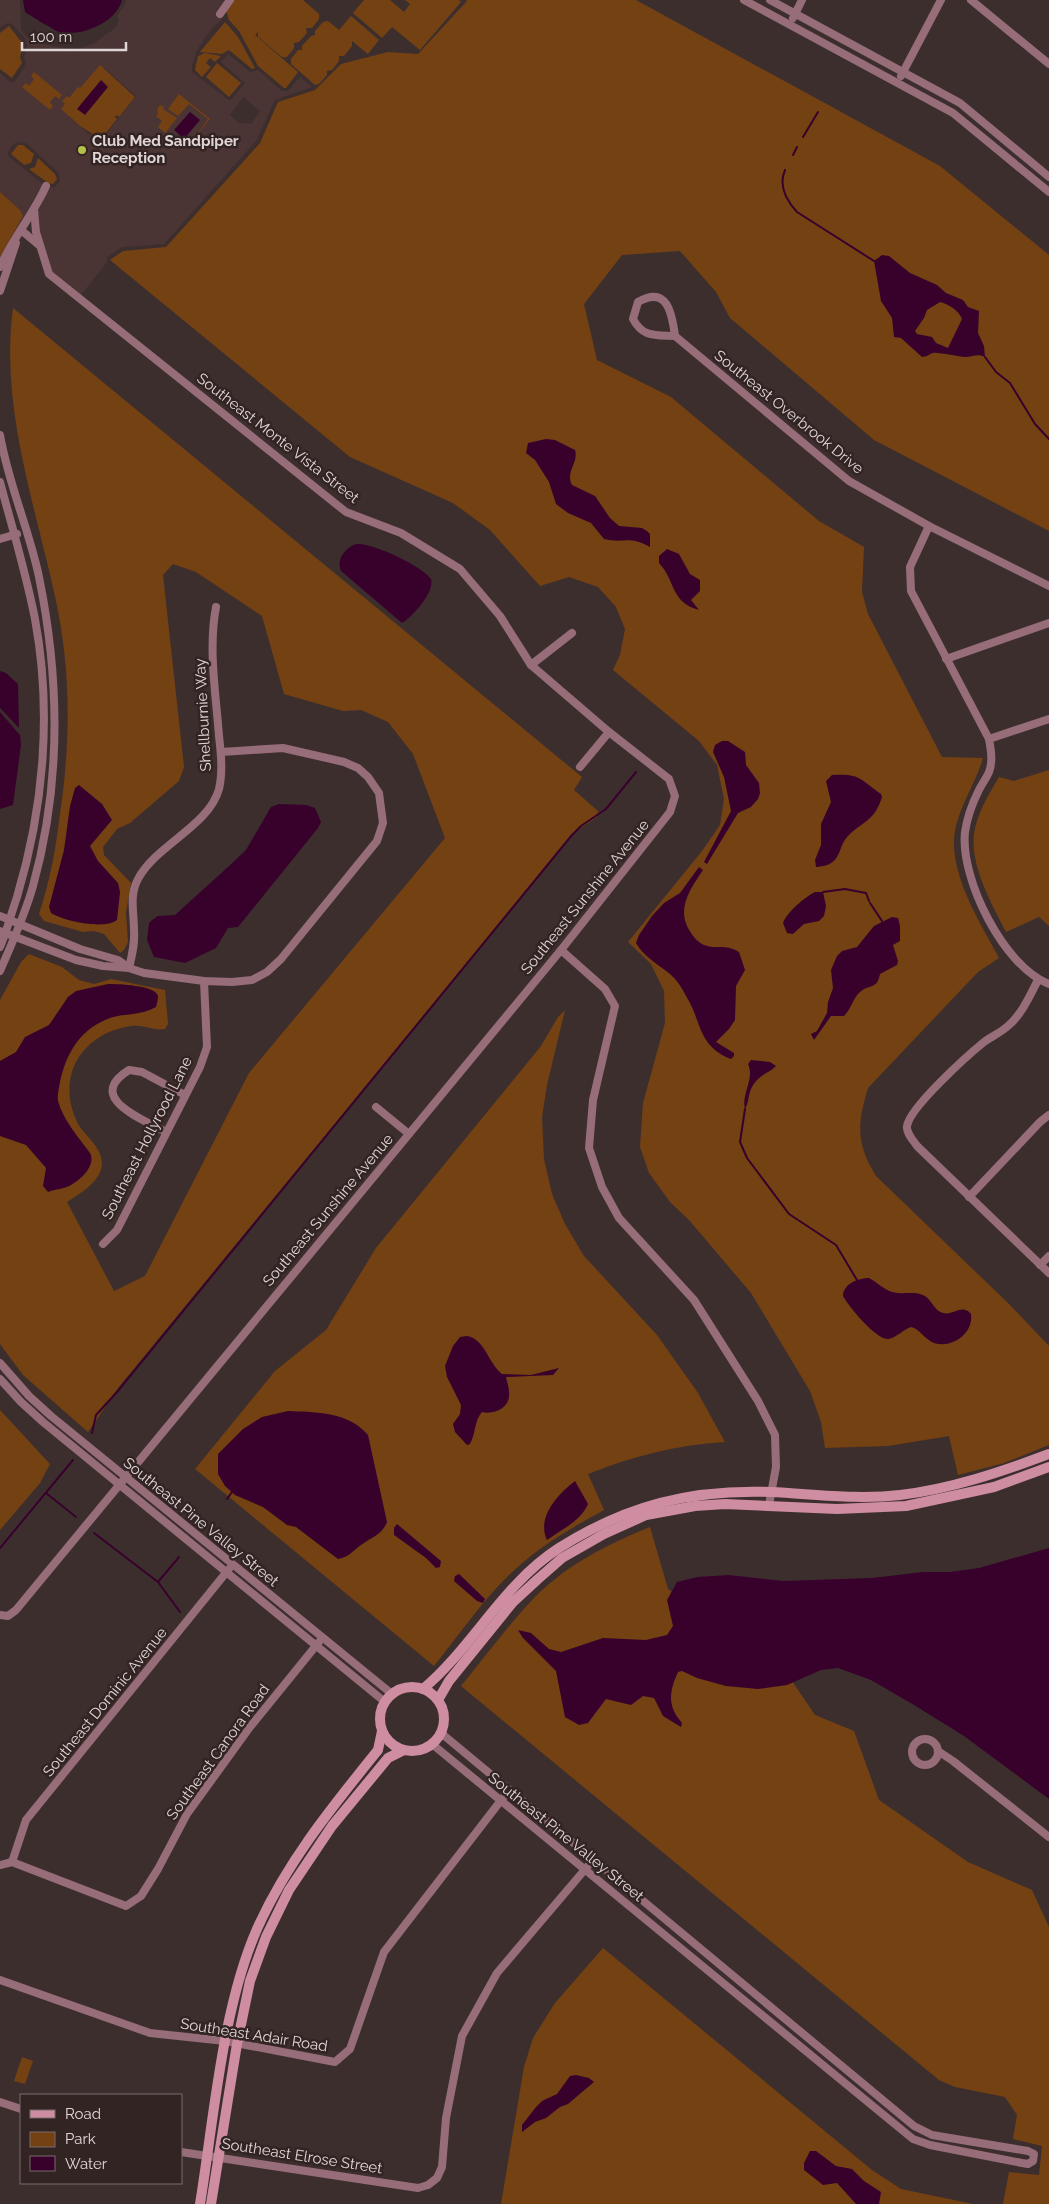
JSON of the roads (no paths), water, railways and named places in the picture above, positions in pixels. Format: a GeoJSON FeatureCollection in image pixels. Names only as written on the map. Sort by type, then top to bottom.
{"type":"FeatureCollection","features":[{"type":"Feature","properties":{"kind":"street"},"geometry":{"type":"LineString","coordinates":[[220,14],[230,0]]}},
{"type":"Feature","properties":{"kind":"street"},"geometry":{"type":"LineString","coordinates":[[744,0],[953,113],[1049,192]]}},
{"type":"Feature","properties":{"kind":"street"},"geometry":{"type":"LineString","coordinates":[[770,0],[960,103],[1049,177]]}},
{"type":"Feature","properties":{"kind":"street"},"geometry":{"type":"LineString","coordinates":[[790,24],[802,0]]}},
{"type":"Feature","properties":{"kind":"street"},"geometry":{"type":"LineString","coordinates":[[897,84],[941,0]]}},
{"type":"Feature","properties":{"kind":"street"},"geometry":{"type":"LineString","coordinates":[[971,0],[1049,64]]}},
{"type":"Feature","properties":{"kind":"street"},"geometry":{"type":"LineString","coordinates":[[989,142],[997,133]]}},
{"type":"Feature","properties":{"kind":"street"},"geometry":{"type":"LineString","coordinates":[[0,267],[46,186]]}},
{"type":"Feature","properties":{"kind":"street","name":"Southeast Monte Vista Street"},"geometry":{"type":"LineString","coordinates":[[34,209],[36,232],[49,274],[346,512],[401,533],[460,569],[500,616],[531,665],[668,780],[675,796],[670,812]]}},
{"type":"Feature","properties":{"kind":"street"},"geometry":{"type":"LineString","coordinates":[[21,230],[40,246]]}},
{"type":"Feature","properties":{"kind":"street"},"geometry":{"type":"LineString","coordinates":[[0,291],[21,230]]}},
{"type":"Feature","properties":{"kind":"street"},"geometry":{"type":"LineString","coordinates":[[655,296],[665,302],[671,311],[675,336],[648,334],[639,329],[633,319],[638,302],[646,297],[655,296]]}},
{"type":"Feature","properties":{"kind":"street","name":"Southeast Overbrook Drive"},"geometry":{"type":"LineString","coordinates":[[675,336],[849,481],[929,526],[1049,586]]}},
{"type":"Feature","properties":{"kind":"street"},"geometry":{"type":"LineString","coordinates":[[0,434],[39,576],[53,674],[56,730],[46,828],[33,887],[15,937],[0,971]]}},
{"type":"Feature","properties":{"kind":"street"},"geometry":{"type":"LineString","coordinates":[[0,482],[34,618],[42,672],[44,736],[33,835],[10,919],[3,932],[0,947]]}},
{"type":"Feature","properties":{"kind":"street"},"geometry":{"type":"LineString","coordinates":[[929,526],[910,567],[911,591],[989,739],[992,755],[989,772],[977,792],[965,832],[969,875],[1004,947],[1019,966],[1038,980],[1049,984]]}},
{"type":"Feature","properties":{"kind":"street"},"geometry":{"type":"LineString","coordinates":[[0,539],[26,531]]}},
{"type":"Feature","properties":{"kind":"street","name":"Shellburnie Way"},"geometry":{"type":"LineString","coordinates":[[129,968],[134,949],[133,893],[138,878],[146,867],[211,805],[218,791],[221,778],[221,752],[212,628],[216,607]]}},
{"type":"Feature","properties":{"kind":"street"},"geometry":{"type":"LineString","coordinates":[[946,659],[1049,623]]}},
{"type":"Feature","properties":{"kind":"street"},"geometry":{"type":"LineString","coordinates":[[531,665],[572,634]]}},
{"type":"Feature","properties":{"kind":"street"},"geometry":{"type":"LineString","coordinates":[[989,739],[1049,719]]}},
{"type":"Feature","properties":{"kind":"street"},"geometry":{"type":"LineString","coordinates":[[580,767],[609,732]]}},
{"type":"Feature","properties":{"kind":"street"},"geometry":{"type":"LineString","coordinates":[[3,932],[76,960],[103,966],[129,968],[144,973],[204,982],[232,982],[252,980],[267,972],[281,959],[368,854],[377,841],[383,823],[383,809],[379,792],[368,776],[351,765],[283,748],[221,752]]}},
{"type":"Feature","properties":{"kind":"street","name":"Southeast Sunshine Avenue"},"geometry":{"type":"LineString","coordinates":[[0,1615],[8,1616],[16,1610],[118,1484],[561,950],[670,812]]}},
{"type":"Feature","properties":{"kind":"street"},"geometry":{"type":"LineString","coordinates":[[0,916],[80,949],[118,960],[129,968]]}},
{"type":"Feature","properties":{"kind":"street"},"geometry":{"type":"LineString","coordinates":[[561,950],[605,989],[615,1006],[593,1100],[589,1148],[602,1187],[619,1218],[694,1300],[758,1401],[774,1435],[776,1467],[769,1506]]}},
{"type":"Feature","properties":{"kind":"street"},"geometry":{"type":"LineString","coordinates":[[1038,980],[1018,1016],[1009,1026],[985,1041],[956,1067],[914,1111],[907,1126],[909,1136],[917,1146],[1049,1273]]}},
{"type":"Feature","properties":{"kind":"street","name":"Southeast Hollyrood Lane"},"geometry":{"type":"LineString","coordinates":[[103,1244],[117,1230],[200,1067],[207,1047],[204,982]]}},
{"type":"Feature","properties":{"kind":"street"},"geometry":{"type":"LineString","coordinates":[[166,1132],[121,1108],[114,1097],[112,1088],[118,1077],[129,1070],[142,1072],[185,1095]]}},
{"type":"Feature","properties":{"kind":"street"},"geometry":{"type":"LineString","coordinates":[[376,1107],[409,1134]]}},
{"type":"Feature","properties":{"kind":"street"},"geometry":{"type":"LineString","coordinates":[[969,1197],[1040,1122],[1049,1115]]}},
{"type":"Feature","properties":{"kind":"street"},"geometry":{"type":"LineString","coordinates":[[1040,1265],[1049,1256]]}},
{"type":"Feature","properties":{"kind":"street","name":"Southeast Pine Valley Street"},"geometry":{"type":"LineString","coordinates":[[0,1363],[29,1396],[322,1639],[392,1694]]}},
{"type":"Feature","properties":{"kind":"street","name":"Southeast Pine Valley Street"},"geometry":{"type":"LineString","coordinates":[[0,1379],[36,1416],[385,1702]]}},
{"type":"Feature","properties":{"kind":"street"},"geometry":{"type":"LineString","coordinates":[[423,1689],[442,1673],[505,1596],[530,1572],[558,1549],[599,1524],[642,1506],[692,1495],[771,1492],[833,1497],[900,1495],[988,1476],[1049,1454]]}},
{"type":"Feature","properties":{"kind":"street"},"geometry":{"type":"LineString","coordinates":[[438,1700],[449,1681],[513,1602],[538,1579],[570,1554],[604,1534],[646,1515],[695,1506],[725,1504],[837,1509],[906,1506],[994,1487],[1049,1467]]}},
{"type":"Feature","properties":{"kind":"street","name":"Southeast Dominic Avenue"},"geometry":{"type":"LineString","coordinates":[[12,1862],[26,1820],[232,1565]]}},
{"type":"Feature","properties":{"kind":"street","name":"Southeast Canora Road"},"geometry":{"type":"LineString","coordinates":[[12,1862],[126,1906],[141,1896],[158,1869],[187,1814],[250,1726],[322,1639]]}},
{"type":"Feature","properties":{"kind":"street"},"geometry":{"type":"LineString","coordinates":[[211,2204],[237,2044],[250,1981],[265,1940],[289,1890],[312,1854],[388,1758],[404,1750],[423,1749],[432,1744],[441,1733],[444,1716],[438,1700],[423,1689],[407,1688],[392,1694],[385,1702],[381,1711],[382,1731],[387,1740],[404,1750]]}},
{"type":"Feature","properties":{"kind":"street"},"geometry":{"type":"LineString","coordinates":[[200,2204],[226,2041],[241,1973],[255,1936],[281,1881],[329,1810],[378,1750],[382,1731]]}},
{"type":"Feature","properties":{"kind":"street","name":"Southeast Pine Valley Street"},"geometry":{"type":"LineString","coordinates":[[432,1744],[908,2135],[920,2142],[1022,2163],[1032,2163],[1035,2157],[1033,2153],[1028,2151],[932,2135],[914,2126],[441,1733]]}},
{"type":"Feature","properties":{"kind":"street"},"geometry":{"type":"LineString","coordinates":[[938,1752],[953,1761],[1049,1837]]}},
{"type":"Feature","properties":{"kind":"street","name":"Southeast Adair Road"},"geometry":{"type":"LineString","coordinates":[[0,1980],[150,2033],[226,2041],[335,2062],[350,2049],[384,1952],[509,1790]]}},
{"type":"Feature","properties":{"kind":"street"},"geometry":{"type":"LineString","coordinates":[[329,1810],[339,1818]]}},
{"type":"Feature","properties":{"kind":"street"},"geometry":{"type":"LineString","coordinates":[[585,1870],[593,1860]]}},
{"type":"Feature","properties":{"kind":"street"},"geometry":{"type":"LineString","coordinates":[[0,1864],[12,1862]]}},
{"type":"Feature","properties":{"kind":"street","name":"Southeast Elrose Street"},"geometry":{"type":"LineString","coordinates":[[182,2152],[418,2188],[433,2182],[442,2167],[445,2126],[462,2036],[497,1973],[585,1870]]}},
{"type":"Feature","properties":{"kind":"street"},"geometry":{"type":"LineString","coordinates":[[255,1936],[265,1940]]}},
{"type":"Feature","properties":{"kind":"street"},"geometry":{"type":"LineString","coordinates":[[683,1951],[691,1941]]}},
{"type":"Feature","properties":{"kind":"street"},"geometry":{"type":"LineString","coordinates":[[780,2030],[787,2021]]}},
{"type":"Feature","properties":{"kind":"street"},"geometry":{"type":"LineString","coordinates":[[0,2102],[20,2109]]}},
{"type":"Feature","properties":{"kind":"street"},"geometry":{"type":"LineString","coordinates":[[880,2112],[885,2102]]}},
{"type":"Feature","properties":{"kind":"water"},"geometry":{"type":"Polygon","coordinates":[[[23,0],[122,0],[113,15],[105,22],[87,30],[68,33],[56,31],[25,12],[23,0]]]}},
{"type":"Feature","properties":{"kind":"water"},"geometry":{"type":"Polygon","coordinates":[[[101,80],[108,87],[85,115],[77,109],[101,80]]]}},
{"type":"Feature","properties":{"kind":"water"},"geometry":{"type":"Polygon","coordinates":[[[190,112],[200,120],[184,139],[174,130],[190,112]]]}},
{"type":"Feature","properties":{"kind":"water"},"geometry":{"type":"Polygon","coordinates":[[[882,255],[889,256],[910,273],[937,285],[946,293],[963,300],[968,307],[979,311],[978,333],[984,346],[985,357],[977,355],[962,357],[933,353],[922,357],[901,338],[894,337],[892,318],[881,301],[874,261],[882,255]],[[940,302],[927,310],[915,331],[917,334],[932,337],[936,343],[948,348],[962,319],[956,311],[940,302]]]}},
{"type":"Feature","properties":{"kind":"water"},"geometry":{"type":"Polygon","coordinates":[[[546,439],[555,440],[575,450],[576,455],[570,476],[572,485],[595,496],[610,518],[619,526],[642,528],[647,531],[650,534],[650,547],[636,541],[604,539],[591,523],[568,513],[556,504],[549,482],[535,460],[526,453],[528,443],[546,439]]]}},
{"type":"Feature","properties":{"kind":"water"},"geometry":{"type":"Polygon","coordinates":[[[356,544],[373,547],[396,556],[418,568],[431,579],[430,590],[426,597],[412,615],[402,623],[341,571],[340,562],[342,554],[356,544]]]}},
{"type":"Feature","properties":{"kind":"water"},"geometry":{"type":"Polygon","coordinates":[[[667,549],[679,554],[690,574],[700,580],[700,591],[691,600],[699,610],[683,602],[659,563],[659,556],[667,549]]]}},
{"type":"Feature","properties":{"kind":"water"},"geometry":{"type":"Polygon","coordinates":[[[0,671],[6,673],[18,684],[19,728],[0,708],[0,671]]]}},
{"type":"Feature","properties":{"kind":"water"},"geometry":{"type":"Polygon","coordinates":[[[0,712],[20,735],[21,745],[13,805],[0,809],[0,712]]]}},
{"type":"Feature","properties":{"kind":"water"},"geometry":{"type":"Polygon","coordinates":[[[722,741],[728,741],[745,752],[746,765],[759,783],[760,793],[758,799],[751,807],[738,813],[707,864],[704,862],[731,811],[724,777],[713,752],[715,745],[722,741]]]}},
{"type":"Feature","properties":{"kind":"water"},"geometry":{"type":"Polygon","coordinates":[[[832,775],[849,775],[859,778],[881,794],[882,797],[872,816],[845,840],[835,860],[825,866],[816,867],[815,860],[821,845],[821,824],[831,802],[826,781],[832,775]]]}},
{"type":"Feature","properties":{"kind":"water"},"geometry":{"type":"Polygon","coordinates":[[[79,785],[102,804],[112,820],[90,846],[98,861],[118,883],[120,892],[117,920],[111,923],[94,924],[65,919],[51,913],[49,907],[64,850],[70,806],[75,788],[79,785]]]}},
{"type":"Feature","properties":{"kind":"water"},"geometry":{"type":"Polygon","coordinates":[[[279,804],[306,805],[315,808],[321,822],[238,927],[228,928],[216,948],[185,963],[154,957],[147,940],[149,923],[158,916],[175,915],[229,866],[246,850],[271,807],[279,804]]]}},
{"type":"Feature","properties":{"kind":"water"},"geometry":{"type":"Polygon","coordinates":[[[699,867],[703,870],[690,891],[685,905],[684,913],[688,928],[695,938],[704,945],[725,947],[739,952],[745,970],[736,986],[735,1020],[716,1042],[734,1053],[731,1059],[720,1054],[706,1040],[691,1005],[677,981],[647,956],[636,943],[652,916],[664,903],[680,893],[699,867]]]}},
{"type":"Feature","properties":{"kind":"water"},"geometry":{"type":"Polygon","coordinates":[[[815,892],[823,892],[826,906],[824,916],[819,921],[804,924],[793,934],[787,933],[783,923],[788,914],[806,897],[815,892]]]}},
{"type":"Feature","properties":{"kind":"water"},"geometry":{"type":"Polygon","coordinates":[[[892,917],[898,918],[900,926],[900,941],[893,945],[898,961],[897,965],[880,974],[875,985],[860,992],[844,1016],[831,1016],[814,1040],[811,1034],[817,1031],[827,1013],[828,1002],[833,988],[831,970],[837,956],[842,951],[857,947],[874,926],[892,917]]]}},
{"type":"Feature","properties":{"kind":"water"},"geometry":{"type":"Polygon","coordinates":[[[108,984],[150,989],[158,996],[156,1007],[143,1012],[105,1020],[87,1031],[75,1045],[63,1072],[58,1101],[67,1122],[90,1153],[91,1162],[87,1171],[75,1182],[66,1187],[48,1192],[43,1186],[46,1168],[26,1145],[0,1136],[0,1061],[16,1052],[25,1037],[49,1025],[68,997],[76,991],[108,984]]]}},
{"type":"Feature","properties":{"kind":"water"},"geometry":{"type":"Polygon","coordinates":[[[751,1060],[770,1062],[776,1066],[761,1076],[755,1083],[745,1109],[744,1103],[750,1075],[748,1064],[751,1060]]]}},
{"type":"Feature","properties":{"kind":"water"},"geometry":{"type":"Polygon","coordinates":[[[869,1278],[892,1292],[923,1295],[929,1299],[937,1310],[943,1313],[961,1310],[968,1311],[971,1314],[969,1327],[960,1338],[948,1344],[934,1343],[911,1327],[892,1338],[884,1338],[864,1322],[843,1296],[846,1288],[852,1282],[869,1278]]]}},
{"type":"Feature","properties":{"kind":"water"},"geometry":{"type":"Polygon","coordinates":[[[467,1336],[473,1338],[482,1346],[493,1364],[502,1374],[531,1375],[559,1368],[553,1375],[506,1377],[509,1390],[507,1402],[501,1409],[496,1411],[482,1412],[472,1440],[467,1445],[455,1432],[453,1424],[460,1414],[461,1405],[447,1377],[445,1366],[453,1346],[460,1337],[467,1336]]]}},
{"type":"Feature","properties":{"kind":"water"},"geometry":{"type":"Polygon","coordinates":[[[288,1411],[321,1413],[342,1418],[360,1427],[368,1435],[387,1522],[379,1533],[345,1557],[338,1559],[296,1527],[287,1525],[263,1507],[235,1495],[225,1486],[218,1474],[218,1454],[243,1429],[262,1417],[288,1411]]]}},
{"type":"Feature","properties":{"kind":"water"},"geometry":{"type":"Polygon","coordinates":[[[575,1481],[588,1504],[580,1516],[570,1525],[547,1540],[544,1523],[547,1514],[556,1499],[575,1481]]]}},
{"type":"Feature","properties":{"kind":"water"},"geometry":{"type":"Polygon","coordinates":[[[397,1524],[441,1561],[440,1567],[436,1568],[426,1558],[394,1535],[394,1528],[397,1524]]]}},
{"type":"Feature","properties":{"kind":"water"},"geometry":{"type":"Polygon","coordinates":[[[1049,1548],[1049,1799],[964,1736],[871,1680],[838,1668],[821,1670],[787,1685],[758,1689],[726,1686],[697,1678],[682,1671],[678,1672],[671,1692],[672,1705],[682,1723],[681,1727],[663,1716],[654,1698],[643,1696],[631,1705],[606,1699],[588,1723],[579,1725],[565,1717],[556,1671],[523,1638],[518,1630],[531,1633],[549,1649],[561,1652],[603,1638],[646,1640],[667,1635],[673,1626],[667,1600],[677,1582],[697,1577],[729,1575],[783,1581],[872,1578],[923,1572],[950,1572],[979,1568],[1049,1548]]]}},
{"type":"Feature","properties":{"kind":"water"},"geometry":{"type":"Polygon","coordinates":[[[459,1574],[485,1599],[483,1603],[477,1601],[454,1581],[455,1576],[459,1574]]]}},
{"type":"Feature","properties":{"kind":"water"},"geometry":{"type":"Polygon","coordinates":[[[576,2075],[589,2078],[594,2082],[568,2104],[560,2107],[546,2118],[535,2122],[522,2132],[522,2125],[536,2107],[542,2101],[557,2094],[570,2076],[576,2075]]]}},
{"type":"Feature","properties":{"kind":"water"},"geometry":{"type":"Polygon","coordinates":[[[810,2151],[816,2151],[836,2166],[852,2169],[864,2181],[881,2192],[879,2204],[856,2204],[837,2183],[823,2185],[804,2170],[804,2163],[810,2151]]]}},
{"type":"Feature","properties":{"kind":"waterway"},"geometry":{"type":"LineString","coordinates":[[803,137],[818,112]]}},
{"type":"Feature","properties":{"kind":"waterway"},"geometry":{"type":"LineString","coordinates":[[793,155],[797,147]]}},
{"type":"Feature","properties":{"kind":"waterway"},"geometry":{"type":"LineString","coordinates":[[785,170],[782,182],[784,192],[789,203],[797,212],[874,261]]}},
{"type":"Feature","properties":{"kind":"waterway"},"geometry":{"type":"LineString","coordinates":[[985,357],[996,372],[1010,383],[1035,424],[1049,439]]}},
{"type":"Feature","properties":{"kind":"waterway"},"geometry":{"type":"LineString","coordinates":[[92,1433],[96,1415],[117,1392],[572,835],[581,826],[606,809],[636,772]]}},
{"type":"Feature","properties":{"kind":"waterway"},"geometry":{"type":"LineString","coordinates":[[823,892],[845,889],[866,893],[869,901]]}},
{"type":"Feature","properties":{"kind":"waterway"},"geometry":{"type":"LineString","coordinates":[[870,903],[882,921]]}},
{"type":"Feature","properties":{"kind":"waterway"},"geometry":{"type":"LineString","coordinates":[[745,1109],[740,1142],[747,1158],[789,1214],[836,1245],[857,1280]]}},
{"type":"Feature","properties":{"kind":"waterway"},"geometry":{"type":"LineString","coordinates":[[0,1548],[73,1460]]}},
{"type":"Feature","properties":{"kind":"waterway"},"geometry":{"type":"LineString","coordinates":[[227,1499],[232,1492]]}},
{"type":"Feature","properties":{"kind":"waterway"},"geometry":{"type":"LineString","coordinates":[[46,1493],[76,1517]]}},
{"type":"Feature","properties":{"kind":"waterway"},"geometry":{"type":"LineString","coordinates":[[94,1533],[158,1582],[180,1612]]}},
{"type":"Feature","properties":{"kind":"waterway"},"geometry":{"type":"LineString","coordinates":[[158,1582],[179,1557]]}},
{"type":"Feature","properties":{"kind":"place","name":"Club Med Sandpiper Reception"},"geometry":{"type":"Point","coordinates":[82,150]}}]}
